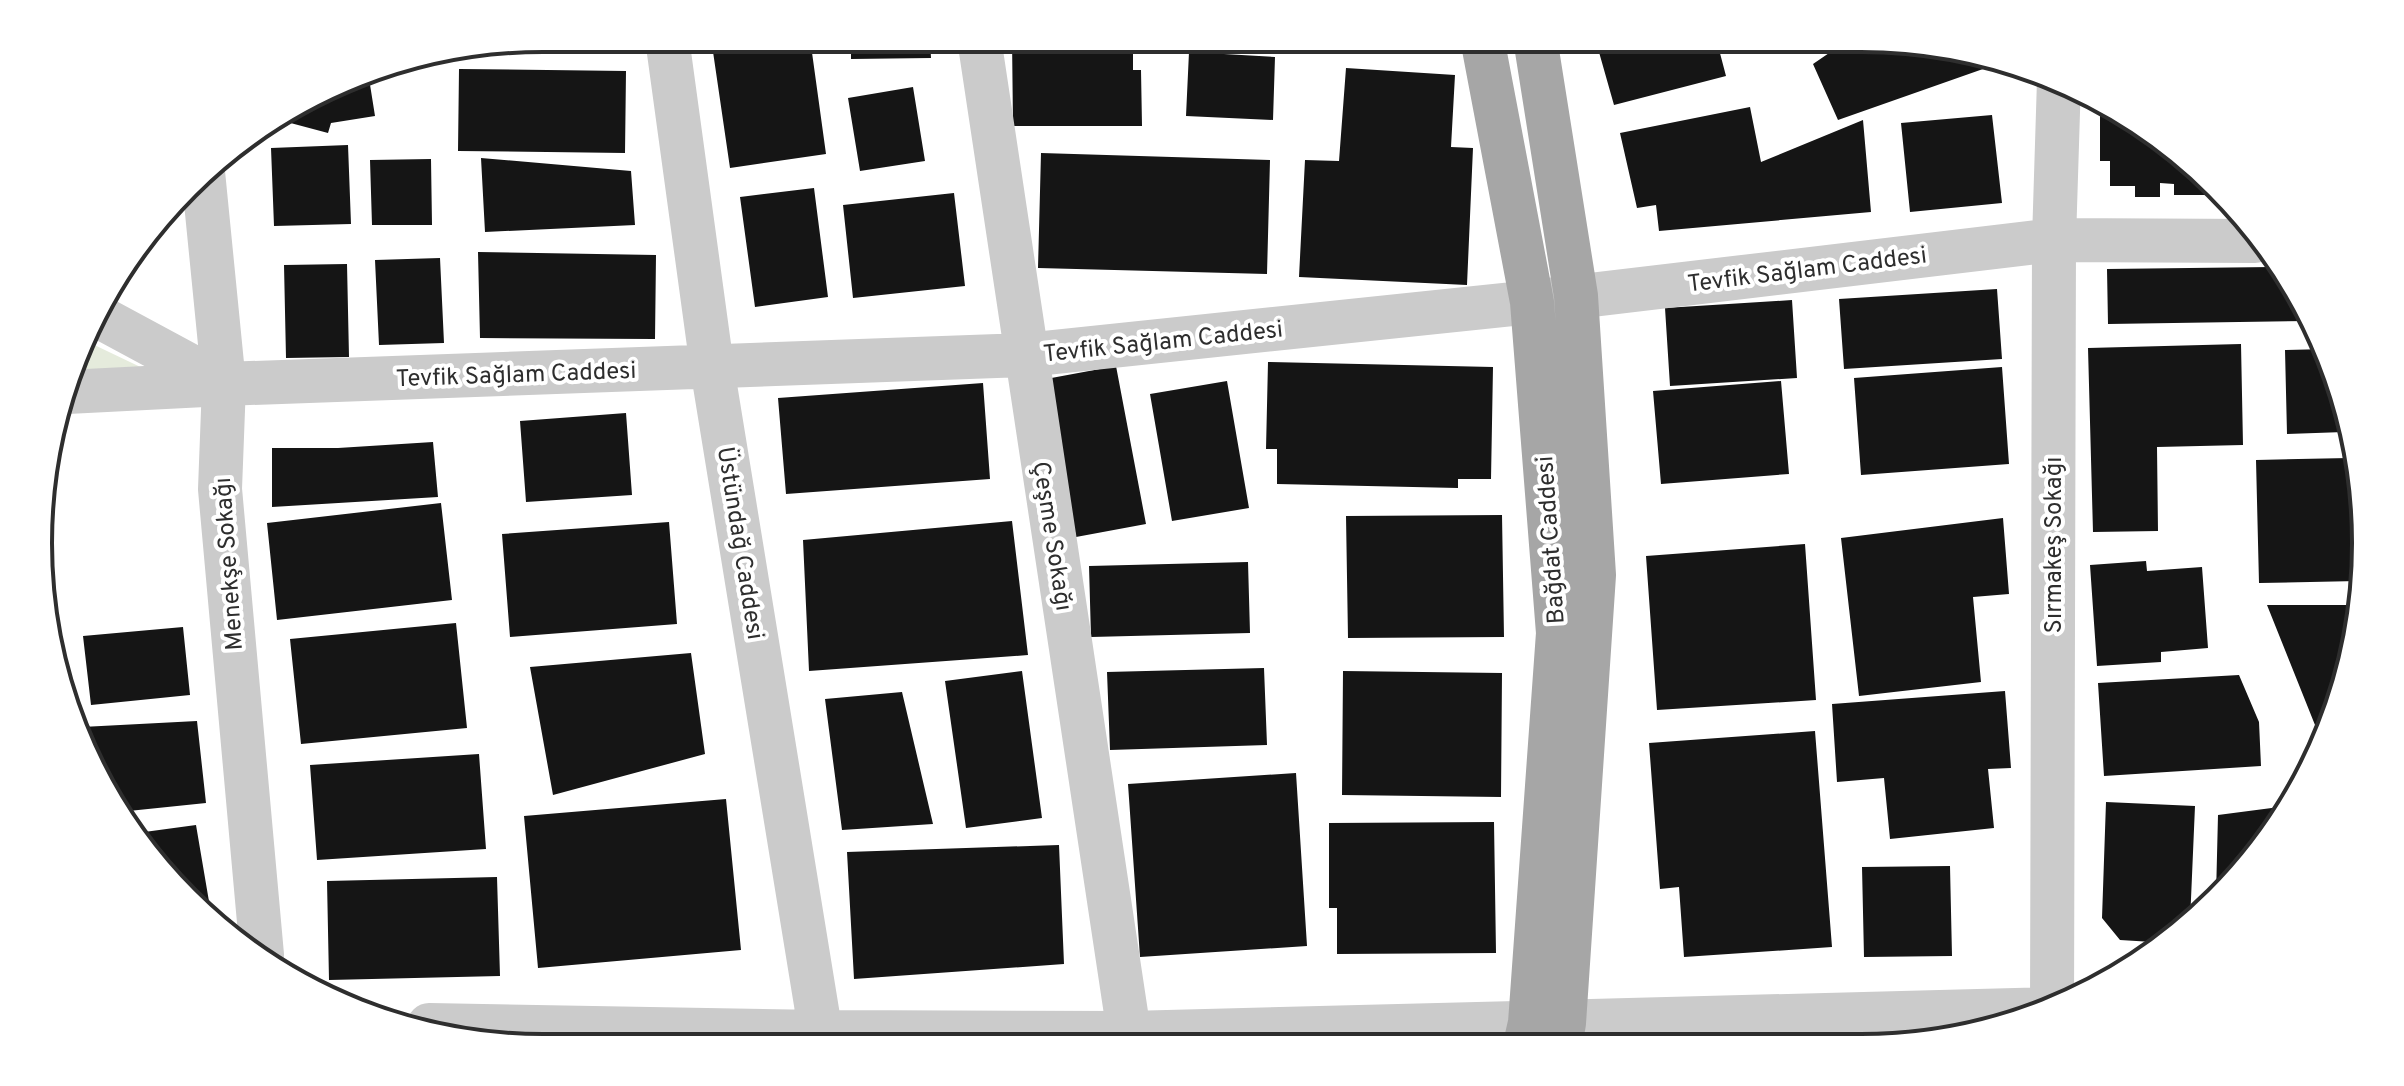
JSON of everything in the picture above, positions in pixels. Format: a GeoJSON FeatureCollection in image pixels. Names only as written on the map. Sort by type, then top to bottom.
{"type":"FeatureCollection","features":[{"type":"Feature","properties":{"kind":"main road","name":"Bağdat Caddesi"},"geometry":{"type":"LineString","coordinates":[[1485,52],[1532,302],[1558,633],[1545,1034]]}},
{"type":"Feature","properties":{"kind":"main road","name":"Bağdat Caddesi"},"geometry":{"type":"LineString","coordinates":[[1537,52],[1576,296],[1594,575],[1545,1034]]}},
{"type":"Feature","properties":{"kind":"street","name":"Üstündağ Caddesi"},"geometry":{"type":"LineString","coordinates":[[669,52],[712,367],[821,1034]]}},
{"type":"Feature","properties":{"kind":"street","name":"Çeşme Sokağı"},"geometry":{"type":"LineString","coordinates":[[981,52],[1129,1033]]}},
{"type":"Feature","properties":{"kind":"street","name":"Sırmakeş Sokağı"},"geometry":{"type":"LineString","coordinates":[[2053,995],[2054,240],[2059,94]]}},
{"type":"Feature","properties":{"kind":"street","name":"Menekşe Sokağı"},"geometry":{"type":"LineString","coordinates":[[205,188],[224,384],[220,489],[261,945]]}},
{"type":"Feature","properties":{"kind":"street","name":"Tevfik Sağlam Caddesi"},"geometry":{"type":"LineString","coordinates":[[76,392],[1026,355],[1532,302],[2054,240],[2248,241]]}},
{"type":"Feature","properties":{"kind":"street"},"geometry":{"type":"LineString","coordinates":[[106,320],[224,384]]}},
{"type":"Feature","properties":{"kind":"street"},"geometry":{"type":"LineString","coordinates":[[1085,1034],[1545,1034],[2008,1011]]}},
{"type":"Feature","properties":{"kind":"street"},"geometry":{"type":"LineString","coordinates":[[453,1026],[665,1034]]}},
{"type":"Feature","properties":{"kind":"green space"},"geometry":{"type":"Polygon","coordinates":[[[94,345],[153,373],[81,377],[94,345]]]}},
{"type":"Feature","properties":{"kind":"green space"},"geometry":{"type":"Polygon","coordinates":[[[1948,1026],[1890,1033],[1890,1027],[1948,1026]]]}},
{"type":"Feature","properties":{"kind":"building"},"geometry":{"type":"Polygon","coordinates":[[[713,52],[812,52],[826,154],[730,168],[713,52]]]}},
{"type":"Feature","properties":{"kind":"building"},"geometry":{"type":"Polygon","coordinates":[[[851,52],[931,52],[931,58],[851,59],[851,52]]]}},
{"type":"Feature","properties":{"kind":"building"},"geometry":{"type":"Polygon","coordinates":[[[1012,52],[1133,52],[1133,70],[1141,70],[1142,126],[1013,126],[1012,52]]]}},
{"type":"Feature","properties":{"kind":"building"},"geometry":{"type":"Polygon","coordinates":[[[1189,52],[1275,57],[1273,120],[1186,116],[1189,52]]]}},
{"type":"Feature","properties":{"kind":"building"},"geometry":{"type":"Polygon","coordinates":[[[1599,52],[1720,52],[1726,76],[1614,105],[1599,52]]]}},
{"type":"Feature","properties":{"kind":"building"},"geometry":{"type":"Polygon","coordinates":[[[1831,52],[1861,52],[1925,56],[1983,69],[1838,120],[1813,64],[1831,52]]]}},
{"type":"Feature","properties":{"kind":"building"},"geometry":{"type":"Polygon","coordinates":[[[1346,68],[1455,75],[1451,147],[1473,148],[1467,285],[1299,277],[1305,160],[1339,161],[1346,68]]]}},
{"type":"Feature","properties":{"kind":"building"},"geometry":{"type":"Polygon","coordinates":[[[459,69],[626,71],[625,153],[458,151],[459,69]]]}},
{"type":"Feature","properties":{"kind":"building"},"geometry":{"type":"Polygon","coordinates":[[[370,84],[375,116],[331,123],[328,133],[289,123],[370,84]]]}},
{"type":"Feature","properties":{"kind":"building"},"geometry":{"type":"Polygon","coordinates":[[[913,87],[925,161],[860,171],[848,98],[913,87]]]}},
{"type":"Feature","properties":{"kind":"building"},"geometry":{"type":"Polygon","coordinates":[[[1750,107],[1761,162],[1863,120],[1871,212],[1659,231],[1656,205],[1637,208],[1620,133],[1750,107]]]}},
{"type":"Feature","properties":{"kind":"building"},"geometry":{"type":"Polygon","coordinates":[[[1992,115],[2002,203],[1910,212],[1901,123],[1992,115]]]}},
{"type":"Feature","properties":{"kind":"building"},"geometry":{"type":"Polygon","coordinates":[[[2100,115],[2160,153],[2207,195],[2174,195],[2174,184],[2160,183],[2160,197],[2135,197],[2135,186],[2110,186],[2110,161],[2100,161],[2100,115]]]}},
{"type":"Feature","properties":{"kind":"building"},"geometry":{"type":"Polygon","coordinates":[[[348,145],[351,224],[274,226],[271,148],[348,145]]]}},
{"type":"Feature","properties":{"kind":"building"},"geometry":{"type":"Polygon","coordinates":[[[1041,153],[1270,160],[1267,274],[1038,268],[1041,153]]]}},
{"type":"Feature","properties":{"kind":"building"},"geometry":{"type":"Polygon","coordinates":[[[481,158],[631,171],[635,225],[485,232],[481,158]]]}},
{"type":"Feature","properties":{"kind":"building"},"geometry":{"type":"Polygon","coordinates":[[[431,159],[432,225],[372,225],[370,160],[431,159]]]}},
{"type":"Feature","properties":{"kind":"building"},"geometry":{"type":"Polygon","coordinates":[[[814,188],[828,297],[755,307],[740,197],[814,188]]]}},
{"type":"Feature","properties":{"kind":"building"},"geometry":{"type":"Polygon","coordinates":[[[954,193],[965,286],[853,298],[843,205],[954,193]]]}},
{"type":"Feature","properties":{"kind":"building"},"geometry":{"type":"Polygon","coordinates":[[[478,252],[656,255],[655,339],[480,338],[478,252]]]}},
{"type":"Feature","properties":{"kind":"building"},"geometry":{"type":"Polygon","coordinates":[[[440,258],[444,343],[379,345],[375,260],[440,258]]]}},
{"type":"Feature","properties":{"kind":"building"},"geometry":{"type":"Polygon","coordinates":[[[347,264],[349,357],[286,358],[284,265],[347,264]]]}},
{"type":"Feature","properties":{"kind":"building"},"geometry":{"type":"Polygon","coordinates":[[[2267,267],[2298,321],[2108,324],[2107,269],[2267,267]]]}},
{"type":"Feature","properties":{"kind":"building"},"geometry":{"type":"Polygon","coordinates":[[[1997,289],[2002,359],[1844,369],[1839,299],[1997,289]]]}},
{"type":"Feature","properties":{"kind":"building"},"geometry":{"type":"Polygon","coordinates":[[[1792,300],[1797,378],[1670,386],[1665,308],[1792,300]]]}},
{"type":"Feature","properties":{"kind":"building"},"geometry":{"type":"Polygon","coordinates":[[[2241,344],[2243,445],[2157,447],[2158,531],[2093,532],[2088,348],[2241,344]]]}},
{"type":"Feature","properties":{"kind":"building"},"geometry":{"type":"Polygon","coordinates":[[[2312,349],[2339,432],[2287,434],[2285,350],[2312,349]]]}},
{"type":"Feature","properties":{"kind":"building"},"geometry":{"type":"Polygon","coordinates":[[[1268,362],[1493,367],[1491,479],[1458,479],[1458,488],[1277,484],[1277,449],[1266,449],[1268,362]]]}},
{"type":"Feature","properties":{"kind":"building"},"geometry":{"type":"Polygon","coordinates":[[[1116,366],[1146,524],[1076,537],[1046,379],[1116,366]]]}},
{"type":"Feature","properties":{"kind":"building"},"geometry":{"type":"Polygon","coordinates":[[[2002,367],[2009,464],[1861,475],[1854,378],[2002,367]]]}},
{"type":"Feature","properties":{"kind":"building"},"geometry":{"type":"Polygon","coordinates":[[[1227,381],[1249,508],[1172,521],[1150,394],[1227,381]]]}},
{"type":"Feature","properties":{"kind":"building"},"geometry":{"type":"Polygon","coordinates":[[[1781,381],[1789,474],[1661,484],[1653,391],[1781,381]]]}},
{"type":"Feature","properties":{"kind":"building"},"geometry":{"type":"Polygon","coordinates":[[[983,383],[990,479],[786,494],[778,398],[983,383]]]}},
{"type":"Feature","properties":{"kind":"building"},"geometry":{"type":"Polygon","coordinates":[[[626,413],[632,495],[526,502],[520,421],[626,413]]]}},
{"type":"Feature","properties":{"kind":"building"},"geometry":{"type":"Polygon","coordinates":[[[433,442],[438,497],[272,507],[272,448],[338,448],[433,442]]]}},
{"type":"Feature","properties":{"kind":"building"},"geometry":{"type":"Polygon","coordinates":[[[2345,458],[2351,511],[2350,581],[2259,583],[2256,460],[2345,458]]]}},
{"type":"Feature","properties":{"kind":"building"},"geometry":{"type":"Polygon","coordinates":[[[441,503],[452,600],[277,620],[267,523],[441,503]]]}},
{"type":"Feature","properties":{"kind":"building"},"geometry":{"type":"Polygon","coordinates":[[[1502,515],[1504,637],[1348,638],[1346,516],[1502,515]]]}},
{"type":"Feature","properties":{"kind":"building"},"geometry":{"type":"Polygon","coordinates":[[[2003,518],[2009,594],[1973,597],[1981,682],[1859,696],[1841,538],[2003,518]]]}},
{"type":"Feature","properties":{"kind":"building"},"geometry":{"type":"Polygon","coordinates":[[[1012,521],[1028,655],[809,671],[803,540],[1012,521]]]}},
{"type":"Feature","properties":{"kind":"building"},"geometry":{"type":"Polygon","coordinates":[[[669,522],[677,624],[510,637],[502,534],[669,522]]]}},
{"type":"Feature","properties":{"kind":"building"},"geometry":{"type":"Polygon","coordinates":[[[1805,544],[1816,700],[1657,710],[1646,556],[1805,544]]]}},
{"type":"Feature","properties":{"kind":"building"},"geometry":{"type":"Polygon","coordinates":[[[2146,561],[2147,571],[2202,567],[2208,648],[2161,652],[2161,662],[2097,666],[2090,565],[2146,561]]]}},
{"type":"Feature","properties":{"kind":"building"},"geometry":{"type":"Polygon","coordinates":[[[1248,562],[1250,633],[1091,637],[1089,566],[1248,562]]]}},
{"type":"Feature","properties":{"kind":"building"},"geometry":{"type":"Polygon","coordinates":[[[2267,605],[2348,605],[2335,670],[2316,728],[2267,605]]]}},
{"type":"Feature","properties":{"kind":"building"},"geometry":{"type":"Polygon","coordinates":[[[456,623],[467,728],[301,744],[290,639],[456,623]]]}},
{"type":"Feature","properties":{"kind":"building"},"geometry":{"type":"Polygon","coordinates":[[[183,627],[190,695],[91,705],[83,636],[183,627]]]}},
{"type":"Feature","properties":{"kind":"building"},"geometry":{"type":"Polygon","coordinates":[[[691,653],[705,754],[553,795],[530,667],[691,653]]]}},
{"type":"Feature","properties":{"kind":"building"},"geometry":{"type":"Polygon","coordinates":[[[1264,668],[1267,745],[1110,750],[1107,672],[1264,668]]]}},
{"type":"Feature","properties":{"kind":"building"},"geometry":{"type":"Polygon","coordinates":[[[1022,671],[1042,818],[966,828],[945,681],[1022,671]]]}},
{"type":"Feature","properties":{"kind":"building"},"geometry":{"type":"Polygon","coordinates":[[[1343,671],[1502,673],[1501,797],[1342,795],[1343,671]]]}},
{"type":"Feature","properties":{"kind":"building"},"geometry":{"type":"Polygon","coordinates":[[[2239,675],[2259,722],[2261,766],[2104,776],[2098,683],[2239,675]]]}},
{"type":"Feature","properties":{"kind":"building"},"geometry":{"type":"Polygon","coordinates":[[[2005,691],[2011,768],[1988,769],[1994,828],[1890,839],[1884,778],[1837,782],[1832,704],[2005,691]]]}},
{"type":"Feature","properties":{"kind":"building"},"geometry":{"type":"Polygon","coordinates":[[[902,692],[933,824],[842,830],[825,699],[902,692]]]}},
{"type":"Feature","properties":{"kind":"building"},"geometry":{"type":"Polygon","coordinates":[[[197,721],[206,803],[132,811],[87,727],[197,721]]]}},
{"type":"Feature","properties":{"kind":"building"},"geometry":{"type":"Polygon","coordinates":[[[1815,731],[1832,947],[1684,957],[1679,887],[1660,889],[1649,743],[1815,731]]]}},
{"type":"Feature","properties":{"kind":"building"},"geometry":{"type":"Polygon","coordinates":[[[479,754],[486,849],[317,860],[310,765],[479,754]]]}},
{"type":"Feature","properties":{"kind":"building"},"geometry":{"type":"Polygon","coordinates":[[[1296,773],[1307,946],[1140,957],[1128,784],[1296,773]]]}},
{"type":"Feature","properties":{"kind":"building"},"geometry":{"type":"Polygon","coordinates":[[[726,799],[741,950],[538,968],[524,816],[726,799]]]}},
{"type":"Feature","properties":{"kind":"building"},"geometry":{"type":"Polygon","coordinates":[[[2106,802],[2195,806],[2191,907],[2147,942],[2120,940],[2102,918],[2106,802]]]}},
{"type":"Feature","properties":{"kind":"building"},"geometry":{"type":"Polygon","coordinates":[[[2274,808],[2251,842],[2216,881],[2218,815],[2274,808]]]}},
{"type":"Feature","properties":{"kind":"building"},"geometry":{"type":"Polygon","coordinates":[[[1494,822],[1496,953],[1337,954],[1337,908],[1329,908],[1329,823],[1494,822]]]}},
{"type":"Feature","properties":{"kind":"building"},"geometry":{"type":"Polygon","coordinates":[[[196,825],[209,903],[174,867],[146,832],[196,825]]]}},
{"type":"Feature","properties":{"kind":"building"},"geometry":{"type":"Polygon","coordinates":[[[1059,845],[1064,964],[854,979],[847,852],[1059,845]]]}},
{"type":"Feature","properties":{"kind":"building"},"geometry":{"type":"Polygon","coordinates":[[[1950,866],[1952,956],[1864,957],[1862,867],[1950,866]]]}},
{"type":"Feature","properties":{"kind":"building"},"geometry":{"type":"Polygon","coordinates":[[[497,877],[500,976],[329,980],[327,881],[497,877]]]}},
{"type":"Feature","properties":{"kind":"building"},"geometry":{"type":"Polygon","coordinates":[[[1890,1027],[1890,1033],[1807,1034],[1807,1029],[1890,1027]]]}}]}
